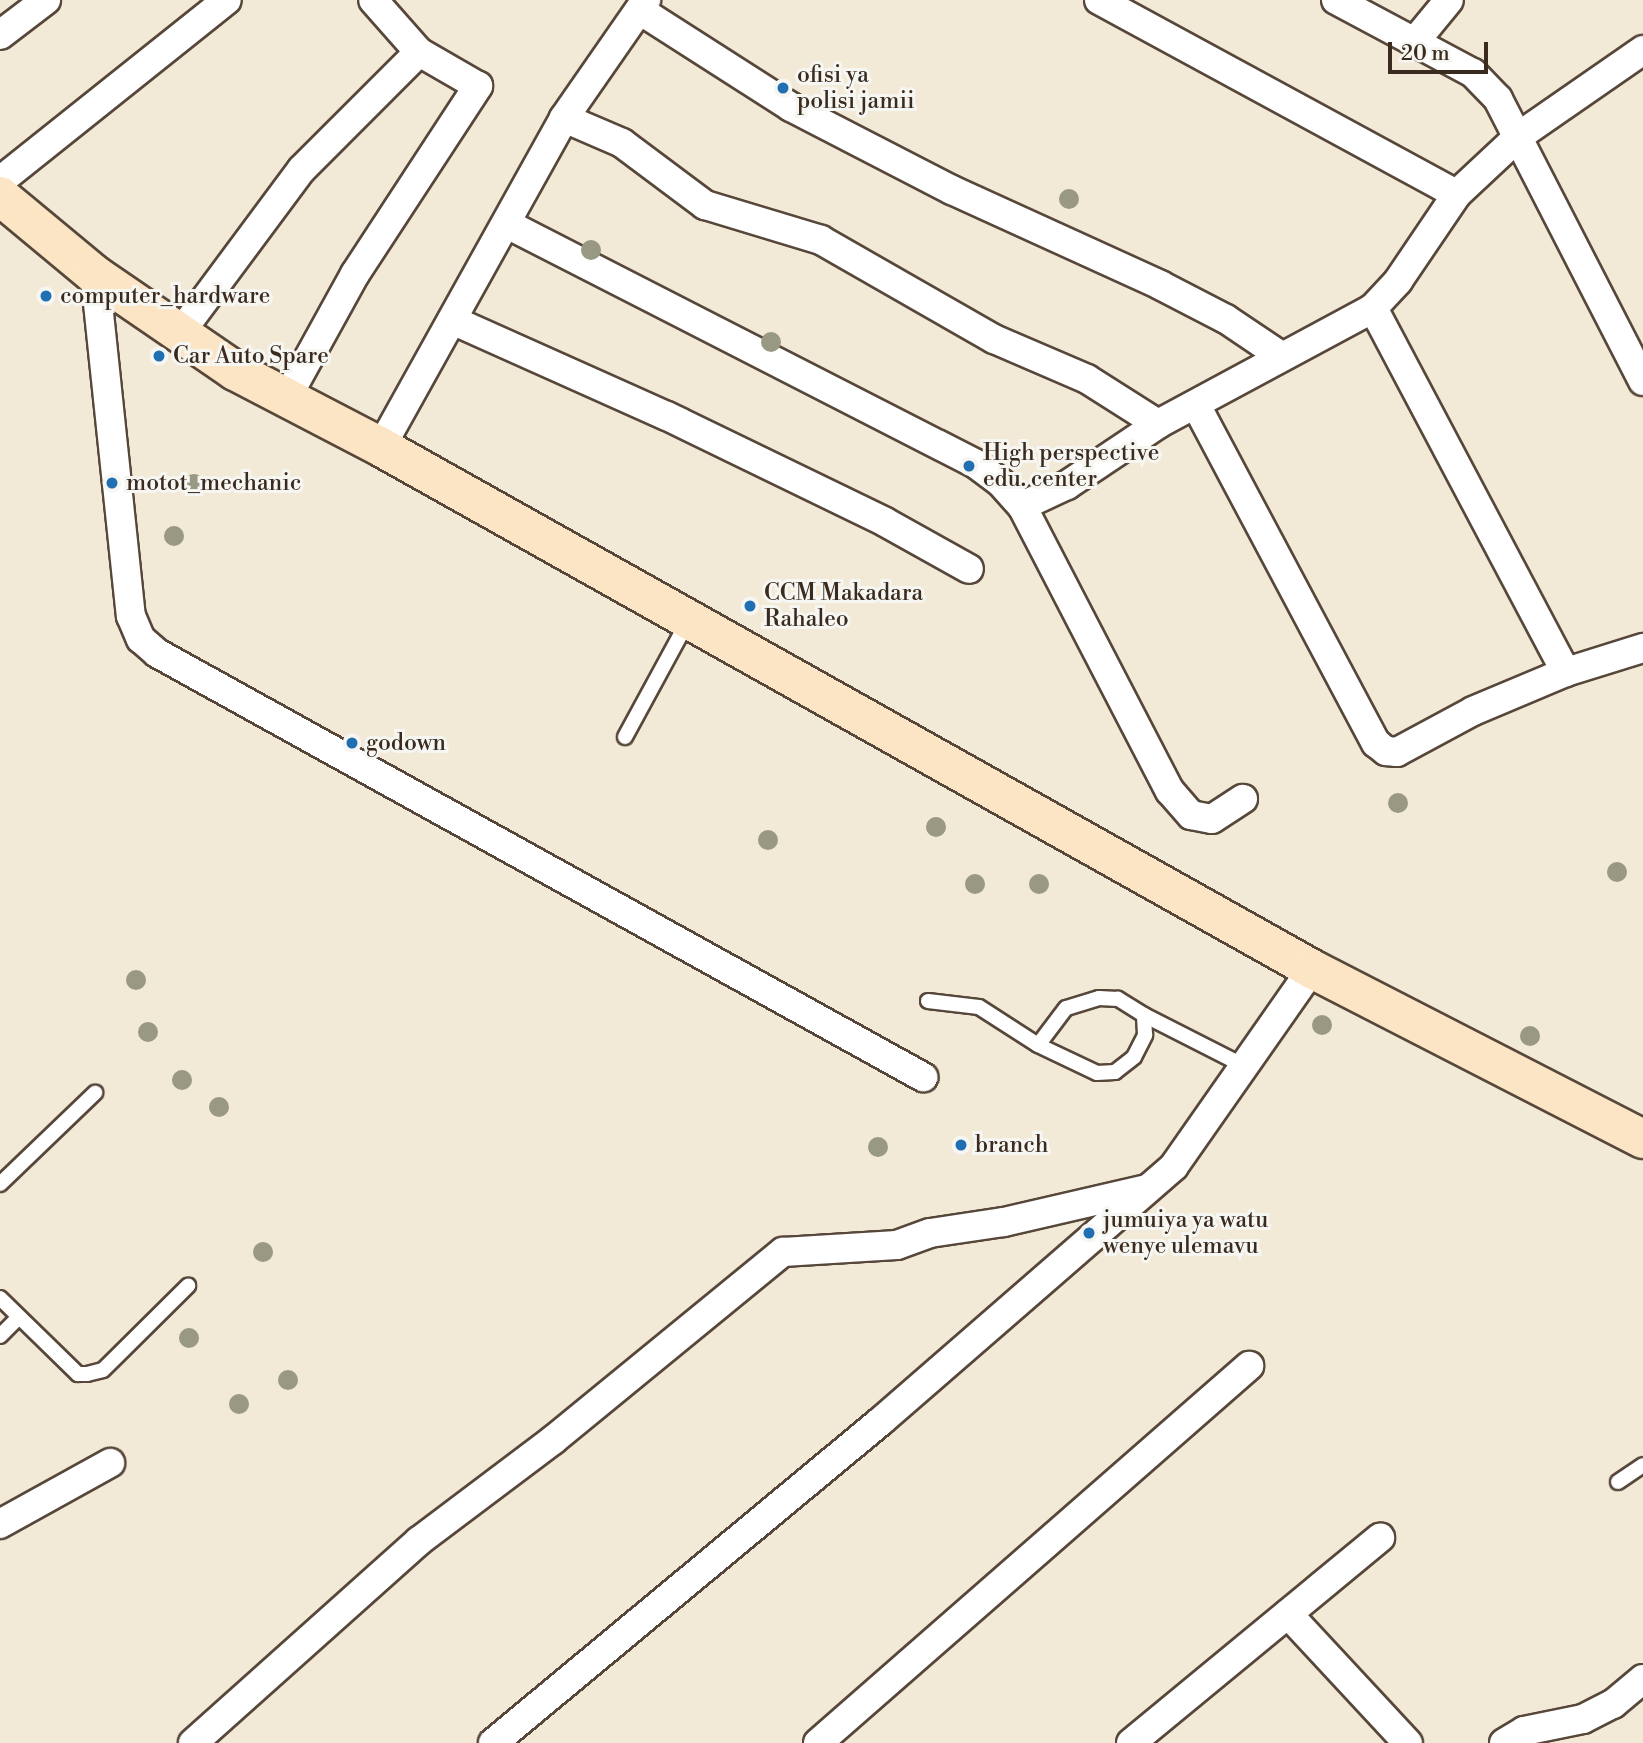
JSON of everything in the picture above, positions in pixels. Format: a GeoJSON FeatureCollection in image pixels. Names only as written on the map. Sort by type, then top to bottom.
{"type":"FeatureCollection","features":[{"type":"Feature","properties":{"kind":"street"},"geometry":{"type":"LineString","coordinates":[[0,35],[46,0]]}},
{"type":"Feature","properties":{"kind":"street"},"geometry":{"type":"LineString","coordinates":[[0,181],[226,0]]}},
{"type":"Feature","properties":{"kind":"street"},"geometry":{"type":"LineString","coordinates":[[286,398],[355,274],[478,86],[419,52],[373,0]]}},
{"type":"Feature","properties":{"kind":"street"},"geometry":{"type":"LineString","coordinates":[[1099,0],[1457,194]]}},
{"type":"Feature","properties":{"kind":"street"},"geometry":{"type":"LineString","coordinates":[[1336,0],[1417,39],[1473,73],[1498,99],[1643,381]]}},
{"type":"Feature","properties":{"kind":"street"},"geometry":{"type":"LineString","coordinates":[[1417,39],[1450,0]]}},
{"type":"Feature","properties":{"kind":"street"},"geometry":{"type":"LineString","coordinates":[[381,447],[508,224],[564,118],[644,5],[791,107],[953,190],[1160,285],[1226,319],[1281,356]]}},
{"type":"Feature","properties":{"kind":"street"},"geometry":{"type":"LineString","coordinates":[[1022,506],[1067,485],[1158,424],[1373,308],[1398,281],[1457,194],[1519,136],[1643,50]]}},
{"type":"Feature","properties":{"kind":"street"},"geometry":{"type":"LineString","coordinates":[[180,333],[302,170],[419,52]]}},
{"type":"Feature","properties":{"kind":"street"},"geometry":{"type":"LineString","coordinates":[[564,118],[622,144],[705,205],[821,240],[994,339],[1087,379],[1158,424]]}},
{"type":"Feature","properties":{"kind":"street"},"geometry":{"type":"LineString","coordinates":[[0,196],[95,275],[235,371],[381,447],[1312,969],[1643,1139]]}},
{"type":"Feature","properties":{"kind":"street"},"geometry":{"type":"LineString","coordinates":[[508,224],[976,464],[1022,506],[1170,791],[1191,815],[1212,819],[1243,799]]}},
{"type":"Feature","properties":{"kind":"street"},"geometry":{"type":"LineString","coordinates":[[95,275],[131,616],[141,639],[157,653],[923,1077]]}},
{"type":"Feature","properties":{"kind":"street"},"geometry":{"type":"LineString","coordinates":[[1373,308],[1566,672]]}},
{"type":"Feature","properties":{"kind":"street"},"geometry":{"type":"LineString","coordinates":[[453,320],[667,416],[886,522],[969,569]]}},
{"type":"Feature","properties":{"kind":"street"},"geometry":{"type":"LineString","coordinates":[[1196,405],[1376,743],[1385,751],[1397,752],[1473,711],[1566,672],[1643,648]]}},
{"type":"Feature","properties":{"kind":"street"},"geometry":{"type":"LineString","coordinates":[[493,1743],[881,1421],[1143,1190],[1174,1166],[1312,969]]}},
{"type":"Feature","properties":{"kind":"street"},"geometry":{"type":"LineString","coordinates":[[193,1743],[419,1541],[553,1440],[783,1252],[897,1245],[930,1233],[1004,1222],[1143,1190]]}},
{"type":"Feature","properties":{"kind":"street"},"geometry":{"type":"LineString","coordinates":[[818,1743],[1249,1366]]}},
{"type":"Feature","properties":{"kind":"street"},"geometry":{"type":"LineString","coordinates":[[0,1524],[110,1464]]}},
{"type":"Feature","properties":{"kind":"street"},"geometry":{"type":"LineString","coordinates":[[1131,1743],[1380,1538]]}},
{"type":"Feature","properties":{"kind":"street"},"geometry":{"type":"LineString","coordinates":[[1288,1614],[1408,1743]]}},
{"type":"Feature","properties":{"kind":"street"},"geometry":{"type":"LineString","coordinates":[[1504,1743],[1524,1731],[1583,1719],[1613,1704],[1643,1679]]}},
{"type":"Feature","properties":{"kind":"lane"},"geometry":{"type":"LineString","coordinates":[[625,737],[689,620]]}},
{"type":"Feature","properties":{"kind":"lane"},"geometry":{"type":"LineString","coordinates":[[1038,1045],[1066,1008],[1099,998],[1118,999],[1244,1066]]}},
{"type":"Feature","properties":{"kind":"lane"},"geometry":{"type":"LineString","coordinates":[[928,1001],[979,1007],[1038,1045],[1084,1070],[1115,1072],[1134,1057],[1144,1035],[1144,1015]]}},
{"type":"Feature","properties":{"kind":"lane"},"geometry":{"type":"LineString","coordinates":[[0,1184],[95,1093]]}},
{"type":"Feature","properties":{"kind":"lane"},"geometry":{"type":"LineString","coordinates":[[0,1298],[17,1319],[78,1374],[87,1374],[103,1370],[188,1286]]}},
{"type":"Feature","properties":{"kind":"lane"},"geometry":{"type":"LineString","coordinates":[[0,1336],[17,1319]]}},
{"type":"Feature","properties":{"kind":"lane"},"geometry":{"type":"LineString","coordinates":[[1618,1482],[1643,1465]]}},
{"type":"Feature","properties":{"kind":"place","name":"ofisi ya polisi jamii"},"geometry":{"type":"Point","coordinates":[783,88]}},
{"type":"Feature","properties":{"kind":"place","name":"computer_hardware"},"geometry":{"type":"Point","coordinates":[46,296]}},
{"type":"Feature","properties":{"kind":"place","name":"Car Auto Spare"},"geometry":{"type":"Point","coordinates":[159,356]}},
{"type":"Feature","properties":{"kind":"place","name":"High perspective edu. center"},"geometry":{"type":"Point","coordinates":[969,466]}},
{"type":"Feature","properties":{"kind":"place","name":"motot_mechanic"},"geometry":{"type":"Point","coordinates":[112,483]}},
{"type":"Feature","properties":{"kind":"place","name":"CCM Makadara Rahaleo"},"geometry":{"type":"Point","coordinates":[750,606]}},
{"type":"Feature","properties":{"kind":"place","name":"godown"},"geometry":{"type":"Point","coordinates":[352,743]}},
{"type":"Feature","properties":{"kind":"place","name":"branch"},"geometry":{"type":"Point","coordinates":[961,1145]}},
{"type":"Feature","properties":{"kind":"place","name":"jumuiya ya watu wenye ulemavu"},"geometry":{"type":"Point","coordinates":[1089,1233]}}]}
